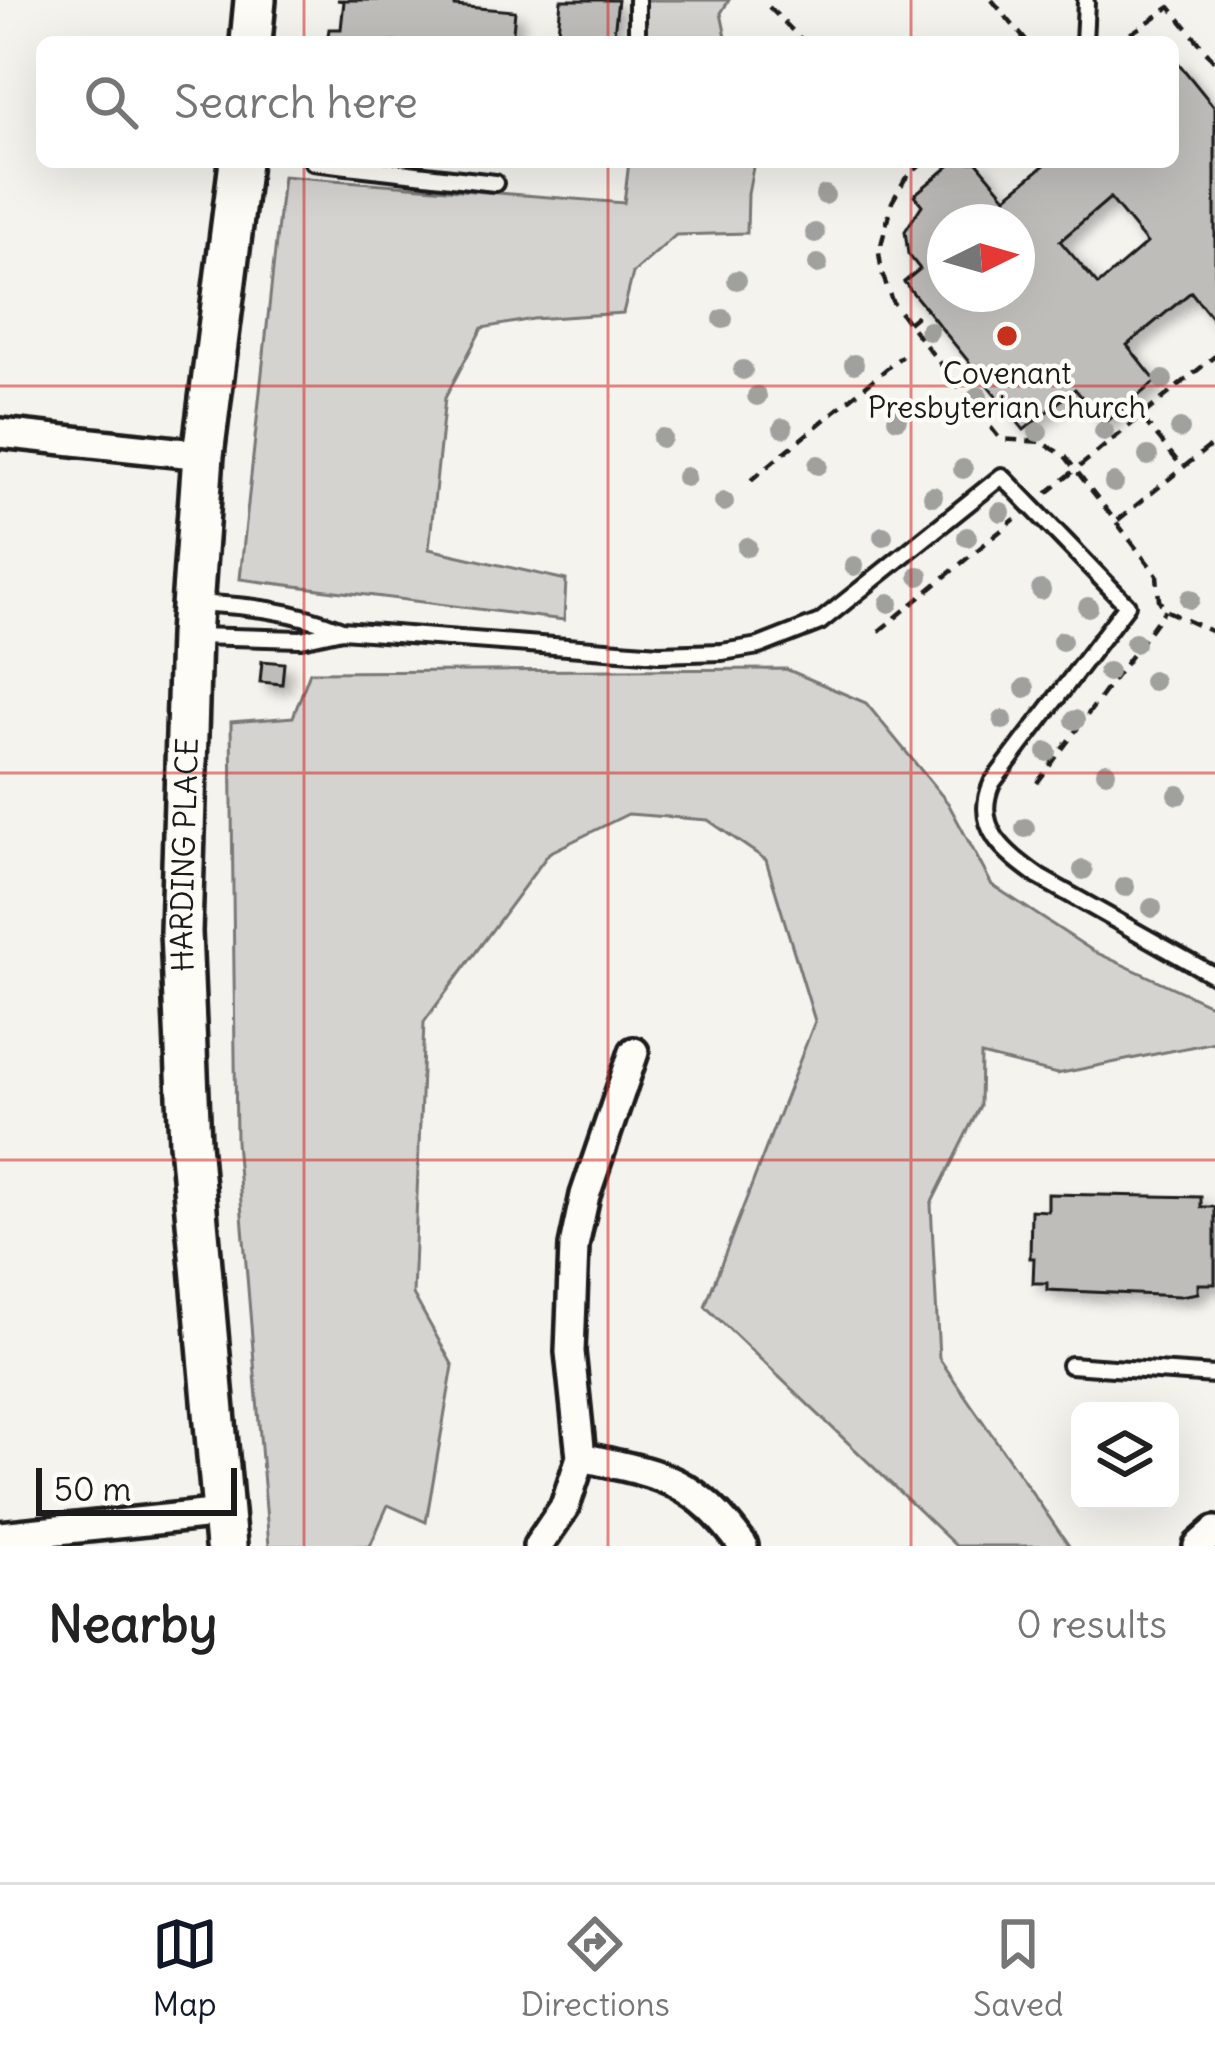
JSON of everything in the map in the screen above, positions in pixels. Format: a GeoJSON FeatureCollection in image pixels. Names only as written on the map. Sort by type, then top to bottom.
{"type":"FeatureCollection","features":[{"type":"Feature","properties":{"kind":"main road"},"geometry":{"type":"LineString","coordinates":[[252,36],[255,0]]}},
{"type":"Feature","properties":{"kind":"main road","name":"HARDING PLACE"},"geometry":{"type":"LineString","coordinates":[[225,1529],[190,1143],[182,972],[183,813],[203,454],[239,168]]}},
{"type":"Feature","properties":{"kind":"street"},"geometry":{"type":"LineString","coordinates":[[0,433],[203,454]]}},
{"type":"Feature","properties":{"kind":"street"},"geometry":{"type":"LineString","coordinates":[[538,1546],[565,1506],[581,1457],[570,1352],[574,1246],[585,1195],[634,1052]]}},
{"type":"Feature","properties":{"kind":"street"},"geometry":{"type":"LineString","coordinates":[[581,1457],[660,1474],[716,1509],[743,1546]]}},
{"type":"Feature","properties":{"kind":"street"},"geometry":{"type":"LineString","coordinates":[[0,1536],[225,1529]]}},
{"type":"Feature","properties":{"kind":"street"},"geometry":{"type":"LineString","coordinates":[[1198,1546],[1215,1531]]}},
{"type":"Feature","properties":{"kind":"lane"},"geometry":{"type":"LineString","coordinates":[[637,0],[637,36]]}},
{"type":"Feature","properties":{"kind":"lane"},"geometry":{"type":"LineString","coordinates":[[1084,36],[1086,2]]}},
{"type":"Feature","properties":{"kind":"lane"},"geometry":{"type":"LineString","coordinates":[[365,168],[495,183]]}},
{"type":"Feature","properties":{"kind":"lane"},"geometry":{"type":"LineString","coordinates":[[191,619],[301,639],[342,630],[658,653],[759,646],[820,622],[1002,476],[1127,605],[992,783],[985,806],[992,834],[1012,858],[1039,877],[1215,976]]}},
{"type":"Feature","properties":{"kind":"lane"},"geometry":{"type":"LineString","coordinates":[[191,619],[274,608],[342,630]]}},
{"type":"Feature","properties":{"kind":"lane"},"geometry":{"type":"LineString","coordinates":[[1070,1365],[1215,1375]]}},
{"type":"Feature","properties":{"kind":"path"},"geometry":{"type":"LineString","coordinates":[[992,0],[1022,36]]}},
{"type":"Feature","properties":{"kind":"path"},"geometry":{"type":"LineString","coordinates":[[769,7],[798,36]]}},
{"type":"Feature","properties":{"kind":"path"},"geometry":{"type":"LineString","coordinates":[[1125,36],[1170,7],[1215,62]]}},
{"type":"Feature","properties":{"kind":"path"},"geometry":{"type":"LineString","coordinates":[[916,168],[892,202],[879,253],[892,301],[1000,439],[1054,447],[1118,520],[1157,575],[1165,610],[1215,633]]}},
{"type":"Feature","properties":{"kind":"path"},"geometry":{"type":"LineString","coordinates":[[908,323],[925,309]]}},
{"type":"Feature","properties":{"kind":"path"},"geometry":{"type":"LineString","coordinates":[[751,480],[902,356]]}},
{"type":"Feature","properties":{"kind":"path"},"geometry":{"type":"LineString","coordinates":[[1130,403],[1183,468]]}},
{"type":"Feature","properties":{"kind":"path"},"geometry":{"type":"LineString","coordinates":[[983,418],[1003,404]]}},
{"type":"Feature","properties":{"kind":"path"},"geometry":{"type":"LineString","coordinates":[[1118,520],[1215,442]]}},
{"type":"Feature","properties":{"kind":"path"},"geometry":{"type":"LineString","coordinates":[[1037,783],[1165,610]]}},
{"type":"Feature","properties":{"kind":"shaded area"},"geometry":{"type":"Polygon","coordinates":[[[644,0],[729,0],[721,13],[726,36],[641,36],[644,0]]]}},
{"type":"Feature","properties":{"kind":"shaded area"},"geometry":{"type":"Polygon","coordinates":[[[628,168],[753,168],[747,233],[676,235],[633,273],[623,313],[482,328],[445,398],[429,549],[566,580],[564,620],[240,579],[283,176],[624,203],[628,168]]]}},
{"type":"Feature","properties":{"kind":"shaded area"},"geometry":{"type":"Polygon","coordinates":[[[786,669],[866,703],[948,803],[992,885],[1093,951],[1215,1007],[1215,1042],[1057,1074],[981,1055],[980,1106],[931,1204],[939,1358],[1069,1546],[956,1546],[705,1306],[815,1021],[766,860],[708,820],[628,814],[549,853],[424,1022],[413,1294],[453,1366],[426,1522],[388,1505],[370,1546],[269,1546],[236,1141],[231,722],[293,717],[310,672],[786,669]]]}},
{"type":"Feature","properties":{"kind":"building"},"geometry":{"type":"Polygon","coordinates":[[[337,0],[455,0],[455,6],[515,11],[513,36],[328,36],[329,29],[341,29],[344,1],[337,0]]]}},
{"type":"Feature","properties":{"kind":"building"},"geometry":{"type":"Polygon","coordinates":[[[561,0],[618,0],[614,36],[558,36],[561,0]]]}},
{"type":"Feature","properties":{"kind":"building"},"geometry":{"type":"Polygon","coordinates":[[[1179,64],[1215,108],[1215,322],[1191,292],[1127,345],[1156,381],[1104,424],[1075,389],[1024,430],[928,312],[1035,312],[1035,204],[927,204],[927,310],[904,282],[920,269],[908,254],[905,231],[922,205],[914,195],[947,168],[982,168],[1006,197],[1041,168],[1179,168],[1179,64]],[[1110,198],[1060,241],[1098,285],[1147,243],[1110,198]]]}},
{"type":"Feature","properties":{"kind":"building"},"geometry":{"type":"Polygon","coordinates":[[[262,661],[284,663],[282,684],[260,682],[262,661]]]}},
{"type":"Feature","properties":{"kind":"building"},"geometry":{"type":"Polygon","coordinates":[[[1048,1194],[1201,1197],[1201,1207],[1215,1207],[1215,1284],[1198,1284],[1198,1293],[1180,1296],[1047,1290],[1047,1283],[1033,1283],[1031,1210],[1048,1211],[1048,1194]]]}},
{"type":"Feature","properties":{"kind":"place","name":"Covenant Presbyterian Church"},"geometry":{"type":"Point","coordinates":[1007,336]}}]}
